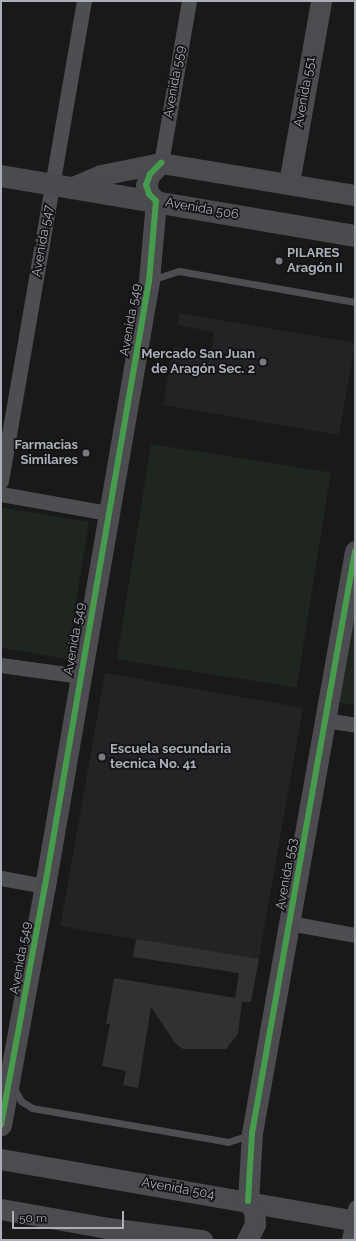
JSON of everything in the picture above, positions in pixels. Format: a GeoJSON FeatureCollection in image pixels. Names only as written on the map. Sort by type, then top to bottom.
{"type":"FeatureCollection","features":[{"type":"Feature","properties":{"kind":"main road","name":"Avenida 506"},"geometry":{"type":"LineString","coordinates":[[1,176],[156,201],[355,236]]}},
{"type":"Feature","properties":{"kind":"street","name":"Avenida 547"},"geometry":{"type":"LineString","coordinates":[[1,481],[62,186],[84,1]]}},
{"type":"Feature","properties":{"kind":"street","name":"Avenida 559"},"geometry":{"type":"LineString","coordinates":[[161,163],[189,1]]}},
{"type":"Feature","properties":{"kind":"street","name":"Avenida 551"},"geometry":{"type":"LineString","coordinates":[[289,183],[321,1]]}},
{"type":"Feature","properties":{"kind":"street"},"geometry":{"type":"LineString","coordinates":[[62,186],[101,175],[161,163],[355,195]]}},
{"type":"Feature","properties":{"kind":"street"},"geometry":{"type":"LineString","coordinates":[[156,201],[149,194],[146,185],[150,174],[161,163]]}},
{"type":"Feature","properties":{"kind":"street","name":"Avenida 549"},"geometry":{"type":"LineString","coordinates":[[1,1125],[45,886],[149,281],[156,201]]}},
{"type":"Feature","properties":{"kind":"street"},"geometry":{"type":"LineString","coordinates":[[1,494],[108,513]]}},
{"type":"Feature","properties":{"kind":"street","name":"Avenida 553"},"geometry":{"type":"LineString","coordinates":[[248,1201],[252,1133],[355,555]]}},
{"type":"Feature","properties":{"kind":"street"},"geometry":{"type":"LineString","coordinates":[[1,665],[80,676]]}},
{"type":"Feature","properties":{"kind":"street"},"geometry":{"type":"LineString","coordinates":[[325,720],[355,725]]}},
{"type":"Feature","properties":{"kind":"street"},"geometry":{"type":"LineString","coordinates":[[1,878],[45,886]]}},
{"type":"Feature","properties":{"kind":"street"},"geometry":{"type":"LineString","coordinates":[[289,923],[355,935]]}},
{"type":"Feature","properties":{"kind":"street","name":"Avenida 504"},"geometry":{"type":"LineString","coordinates":[[1,1159],[248,1201],[353,1223]]}},
{"type":"Feature","properties":{"kind":"street"},"geometry":{"type":"LineString","coordinates":[[247,1240],[255,1224],[254,1211],[248,1201]]}},
{"type":"Feature","properties":{"kind":"street"},"geometry":{"type":"LineString","coordinates":[[1,1209],[107,1234],[202,1240]]}},
{"type":"Feature","properties":{"kind":"lane"},"geometry":{"type":"LineString","coordinates":[[149,281],[179,271],[355,302]]}},
{"type":"Feature","properties":{"kind":"lane"},"geometry":{"type":"LineString","coordinates":[[10,1082],[21,1101],[32,1108],[228,1142],[252,1133]]}},
{"type":"Feature","properties":{"kind":"shaded area"},"geometry":{"type":"Polygon","coordinates":[[[179,313],[355,343],[339,435],[163,405],[173,347],[211,353],[214,332],[177,325],[179,313]]]}},
{"type":"Feature","properties":{"kind":"shaded area"},"geometry":{"type":"Polygon","coordinates":[[[151,444],[331,472],[297,688],[117,659],[151,444]]]}},
{"type":"Feature","properties":{"kind":"shaded area"},"geometry":{"type":"Polygon","coordinates":[[[1,507],[89,522],[67,659],[1,648],[1,507]]]}},
{"type":"Feature","properties":{"kind":"shaded area"},"geometry":{"type":"Polygon","coordinates":[[[355,581],[355,705],[334,702],[355,581]]]}},
{"type":"Feature","properties":{"kind":"shaded area"},"geometry":{"type":"Polygon","coordinates":[[[105,673],[303,708],[258,961],[60,926],[105,673]]]}},
{"type":"Feature","properties":{"kind":"building"},"geometry":{"type":"Polygon","coordinates":[[[136,939],[259,959],[251,1002],[242,1002],[238,1034],[226,1049],[183,1049],[175,1043],[151,1007],[138,1088],[123,1085],[126,1071],[102,1066],[110,1024],[106,1024],[114,978],[235,998],[239,973],[133,957],[136,939]]]}},
{"type":"Feature","properties":{"kind":"cycle path"},"geometry":{"type":"LineString","coordinates":[[1,1125],[45,886],[149,281],[156,201],[149,194],[146,185],[150,174],[161,163]]}},
{"type":"Feature","properties":{"kind":"cycle path"},"geometry":{"type":"LineString","coordinates":[[248,1201],[252,1133],[355,551]]}},
{"type":"Feature","properties":{"kind":"place","name":"PILARES Aragón II"},"geometry":{"type":"Point","coordinates":[279,261]}},
{"type":"Feature","properties":{"kind":"place","name":"Mercado San Juan de Aragón Sec. 2"},"geometry":{"type":"Point","coordinates":[263,362]}},
{"type":"Feature","properties":{"kind":"place","name":"Farmacias Similares"},"geometry":{"type":"Point","coordinates":[86,453]}},
{"type":"Feature","properties":{"kind":"place","name":"Escuela secundaria tecnica No. 41"},"geometry":{"type":"Point","coordinates":[102,757]}}]}
